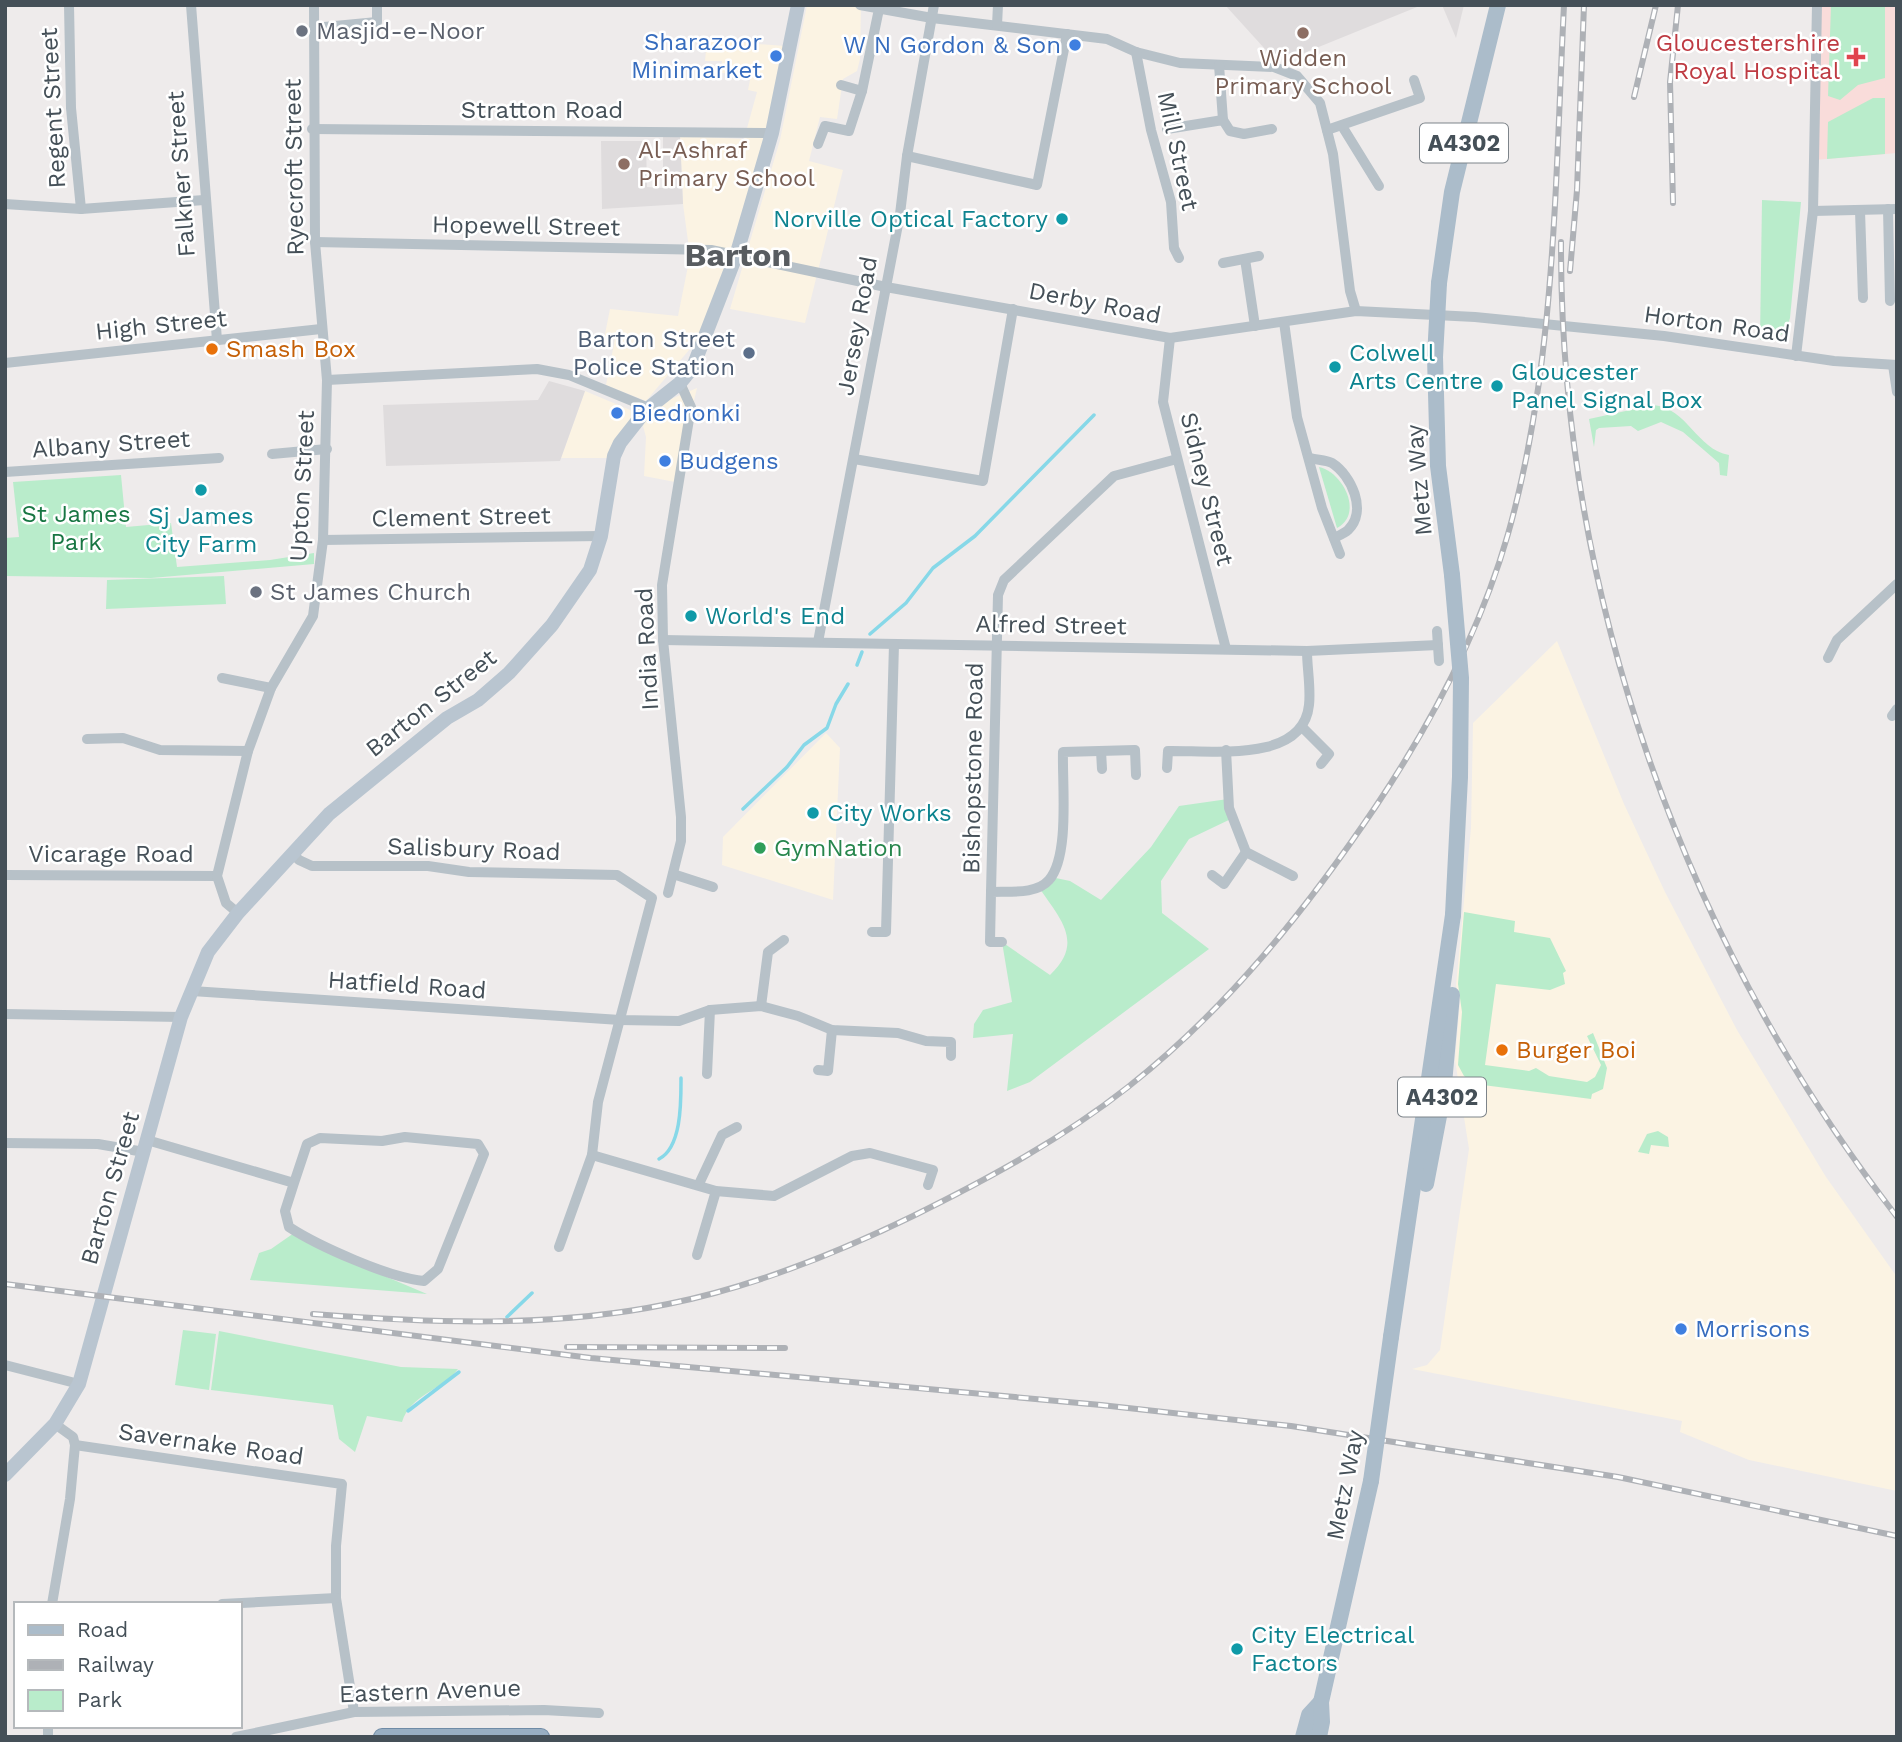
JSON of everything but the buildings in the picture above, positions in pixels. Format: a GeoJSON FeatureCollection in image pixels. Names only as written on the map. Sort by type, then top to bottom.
{"type":"FeatureCollection","features":[{"type":"Feature","properties":{"kind":"highway","name":"Eastern Avenue"},"geometry":{"type":"LineString","coordinates":[[382,1737],[541,1737]]}},
{"type":"Feature","properties":{"kind":"main road","name":"Barton Street"},"geometry":{"type":"LineString","coordinates":[[5,1475],[55,1424],[79,1384],[181,1017],[208,952],[238,913],[329,814],[447,718],[478,700],[509,673],[552,625],[590,570],[601,536],[614,456],[627,431],[649,408],[680,383],[699,357],[736,256],[772,133],[798,5]]}},
{"type":"Feature","properties":{"kind":"main road","name":"Metz Way"},"geometry":{"type":"LineString","coordinates":[[1319,1737],[1322,1722],[1321,1702],[1371,1481],[1453,915],[1461,678],[1452,575],[1438,466],[1435,357],[1439,283],[1452,192],[1498,5]]}},
{"type":"Feature","properties":{"kind":"main road","name":"Metz Way"},"geometry":{"type":"LineString","coordinates":[[1303,1737],[1309,1716],[1321,1702]]}},
{"type":"Feature","properties":{"kind":"street","name":"Regent Street"},"geometry":{"type":"LineString","coordinates":[[69,5],[70,94],[81,209]]}},
{"type":"Feature","properties":{"kind":"street","name":"Falkner Street"},"geometry":{"type":"LineString","coordinates":[[191,5],[216,340]]}},
{"type":"Feature","properties":{"kind":"street","name":"Ryecroft Street"},"geometry":{"type":"LineString","coordinates":[[314,5],[312,129],[315,242],[321,328]]}},
{"type":"Feature","properties":{"kind":"street"},"geometry":{"type":"LineString","coordinates":[[314,27],[377,22],[377,5]]}},
{"type":"Feature","properties":{"kind":"street"},"geometry":{"type":"LineString","coordinates":[[860,5],[932,18],[1107,39],[1136,52],[1180,63],[1274,67],[1289,71],[1320,103],[1333,154],[1350,291],[1356,311]]}},
{"type":"Feature","properties":{"kind":"street","name":"Jersey Road"},"geometry":{"type":"LineString","coordinates":[[818,642],[886,287],[906,156],[934,5]]}},
{"type":"Feature","properties":{"kind":"street"},"geometry":{"type":"LineString","coordinates":[[997,26],[998,5]]}},
{"type":"Feature","properties":{"kind":"street"},"geometry":{"type":"LineString","coordinates":[[1796,356],[1813,211],[1817,5]]}},
{"type":"Feature","properties":{"kind":"street"},"geometry":{"type":"LineString","coordinates":[[818,144],[825,126],[849,131],[862,92],[879,9]]}},
{"type":"Feature","properties":{"kind":"street"},"geometry":{"type":"LineString","coordinates":[[906,156],[1037,185],[1067,34]]}},
{"type":"Feature","properties":{"kind":"street","name":"Mill Street"},"geometry":{"type":"LineString","coordinates":[[1136,52],[1151,130],[1171,202],[1174,248],[1179,258]]}},
{"type":"Feature","properties":{"kind":"street"},"geometry":{"type":"LineString","coordinates":[[1219,65],[1223,120],[1230,131],[1272,129]]}},
{"type":"Feature","properties":{"kind":"street"},"geometry":{"type":"LineString","coordinates":[[1327,130],[1420,97],[1414,79]]}},
{"type":"Feature","properties":{"kind":"street"},"geometry":{"type":"LineString","coordinates":[[841,85],[862,92]]}},
{"type":"Feature","properties":{"kind":"street"},"geometry":{"type":"LineString","coordinates":[[1167,129],[1223,120]]}},
{"type":"Feature","properties":{"kind":"street"},"geometry":{"type":"LineString","coordinates":[[1342,125],[1379,186]]}},
{"type":"Feature","properties":{"kind":"street","name":"Stratton Road"},"geometry":{"type":"LineString","coordinates":[[312,129],[772,133]]}},
{"type":"Feature","properties":{"kind":"street"},"geometry":{"type":"LineString","coordinates":[[5,204],[81,209],[204,200]]}},
{"type":"Feature","properties":{"kind":"street"},"geometry":{"type":"LineString","coordinates":[[1813,211],[1893,209],[1891,300]]}},
{"type":"Feature","properties":{"kind":"street"},"geometry":{"type":"LineString","coordinates":[[1860,211],[1863,298]]}},
{"type":"Feature","properties":{"kind":"street","name":"Hopewell Street"},"geometry":{"type":"LineString","coordinates":[[315,242],[710,250],[736,256]]}},
{"type":"Feature","properties":{"kind":"street","name":"Derby Road"},"geometry":{"type":"LineString","coordinates":[[736,256],[886,287],[1170,338],[1356,311],[1532,323]]}},
{"type":"Feature","properties":{"kind":"street"},"geometry":{"type":"LineString","coordinates":[[1223,263],[1259,256]]}},
{"type":"Feature","properties":{"kind":"street"},"geometry":{"type":"LineString","coordinates":[[1245,259],[1255,326]]}},
{"type":"Feature","properties":{"kind":"street"},"geometry":{"type":"LineString","coordinates":[[854,459],[983,481],[1013,309]]}},
{"type":"Feature","properties":{"kind":"street"},"geometry":{"type":"LineString","coordinates":[[1284,322],[1297,416],[1340,554]]}},
{"type":"Feature","properties":{"kind":"street","name":"Horton Road"},"geometry":{"type":"LineString","coordinates":[[1532,323],[1710,342],[1796,356],[1895,365]]}},
{"type":"Feature","properties":{"kind":"street","name":"High Street"},"geometry":{"type":"LineString","coordinates":[[5,363],[321,328]]}},
{"type":"Feature","properties":{"kind":"street","name":"Upton Street"},"geometry":{"type":"LineString","coordinates":[[217,876],[248,751],[271,688],[313,616],[323,540],[327,449],[327,380],[321,328]]}},
{"type":"Feature","properties":{"kind":"street","name":"Sidney Street"},"geometry":{"type":"LineString","coordinates":[[1170,338],[1163,401],[1226,649]]}},
{"type":"Feature","properties":{"kind":"street"},"geometry":{"type":"LineString","coordinates":[[1895,365],[1897,392]]}},
{"type":"Feature","properties":{"kind":"street"},"geometry":{"type":"LineString","coordinates":[[327,380],[537,369],[569,375],[649,408]]}},
{"type":"Feature","properties":{"kind":"street","name":"India Road"},"geometry":{"type":"LineString","coordinates":[[668,893],[681,841],[681,817],[663,640],[662,585],[691,407],[680,383]]}},
{"type":"Feature","properties":{"kind":"street"},"geometry":{"type":"LineString","coordinates":[[272,454],[327,449]]}},
{"type":"Feature","properties":{"kind":"street","name":"Albany Street"},"geometry":{"type":"LineString","coordinates":[[5,472],[219,458]]}},
{"type":"Feature","properties":{"kind":"street"},"geometry":{"type":"LineString","coordinates":[[1310,458],[1331,462],[1346,476],[1355,493],[1357,513],[1349,529],[1334,538]]}},
{"type":"Feature","properties":{"kind":"street","name":"Bishopstone Road"},"geometry":{"type":"LineString","coordinates":[[1002,942],[990,942],[998,595],[1004,580],[1114,476],[1177,459]]}},
{"type":"Feature","properties":{"kind":"street","name":"Clement Street"},"geometry":{"type":"LineString","coordinates":[[323,540],[601,536]]}},
{"type":"Feature","properties":{"kind":"street"},"geometry":{"type":"LineString","coordinates":[[1828,658],[1838,640],[1897,584]]}},
{"type":"Feature","properties":{"kind":"street"},"geometry":{"type":"LineString","coordinates":[[1437,631],[1439,661]]}},
{"type":"Feature","properties":{"kind":"street","name":"Alfred Street"},"geometry":{"type":"LineString","coordinates":[[663,640],[1307,651],[1438,645]]}},
{"type":"Feature","properties":{"kind":"street"},"geometry":{"type":"LineString","coordinates":[[872,932],[886,932],[894,644]]}},
{"type":"Feature","properties":{"kind":"street"},"geometry":{"type":"LineString","coordinates":[[1167,768],[1168,751],[1259,749],[1283,744],[1302,727],[1309,706],[1307,651]]}},
{"type":"Feature","properties":{"kind":"street"},"geometry":{"type":"LineString","coordinates":[[222,678],[271,688]]}},
{"type":"Feature","properties":{"kind":"street"},"geometry":{"type":"LineString","coordinates":[[1302,727],[1329,754],[1321,764]]}},
{"type":"Feature","properties":{"kind":"street"},"geometry":{"type":"LineString","coordinates":[[87,739],[123,738],[160,750],[248,751]]}},
{"type":"Feature","properties":{"kind":"street","name":"Bishopstone Road"},"geometry":{"type":"LineString","coordinates":[[991,892],[1028,891],[1048,882],[1061,859],[1063,752],[1135,750],[1136,775]]}},
{"type":"Feature","properties":{"kind":"street"},"geometry":{"type":"LineString","coordinates":[[1226,750],[1229,808],[1246,852],[1293,876]]}},
{"type":"Feature","properties":{"kind":"street"},"geometry":{"type":"LineString","coordinates":[[1101,751],[1101,769]]}},
{"type":"Feature","properties":{"kind":"street"},"geometry":{"type":"LineString","coordinates":[[1212,875],[1224,884],[1246,852]]}},
{"type":"Feature","properties":{"kind":"street","name":"Salisbury Road"},"geometry":{"type":"LineString","coordinates":[[292,853],[312,866],[428,866],[469,872],[617,875],[652,898],[620,1020]]}},
{"type":"Feature","properties":{"kind":"street"},"geometry":{"type":"LineString","coordinates":[[673,874],[713,887]]}},
{"type":"Feature","properties":{"kind":"street","name":"Vicarage Road"},"geometry":{"type":"LineString","coordinates":[[5,875],[217,876]]}},
{"type":"Feature","properties":{"kind":"street"},"geometry":{"type":"LineString","coordinates":[[217,876],[226,904],[238,913]]}},
{"type":"Feature","properties":{"kind":"street"},"geometry":{"type":"LineString","coordinates":[[761,1006],[768,952],[784,940]]}},
{"type":"Feature","properties":{"kind":"street","name":"Hatfield Road"},"geometry":{"type":"LineString","coordinates":[[192,991],[620,1020],[679,1021],[710,1010],[761,1006],[798,1016],[832,1030],[898,1033],[926,1041],[951,1042],[951,1056]]}},
{"type":"Feature","properties":{"kind":"street"},"geometry":{"type":"LineString","coordinates":[[707,1074],[710,1010]]}},
{"type":"Feature","properties":{"kind":"street"},"geometry":{"type":"LineString","coordinates":[[5,1014],[181,1017]]}},
{"type":"Feature","properties":{"kind":"street"},"geometry":{"type":"LineString","coordinates":[[559,1247],[592,1155],[598,1102],[620,1020]]}},
{"type":"Feature","properties":{"kind":"street"},"geometry":{"type":"LineString","coordinates":[[818,1070],[828,1071],[832,1030]]}},
{"type":"Feature","properties":{"kind":"street"},"geometry":{"type":"LineString","coordinates":[[699,1184],[722,1135],[737,1127]]}},
{"type":"Feature","properties":{"kind":"street"},"geometry":{"type":"LineString","coordinates":[[405,1137],[467,1141],[478,1144],[484,1154],[438,1269],[424,1281],[396,1274],[334,1250],[289,1227],[285,1211],[294,1183],[307,1144],[320,1138],[382,1141],[405,1137]]}},
{"type":"Feature","properties":{"kind":"street"},"geometry":{"type":"LineString","coordinates":[[5,1143],[146,1146],[294,1183]]}},
{"type":"Feature","properties":{"kind":"street"},"geometry":{"type":"LineString","coordinates":[[592,1155],[716,1191],[774,1196],[852,1156],[870,1153],[933,1170]]}},
{"type":"Feature","properties":{"kind":"street"},"geometry":{"type":"LineString","coordinates":[[928,1185],[937,1157]]}},
{"type":"Feature","properties":{"kind":"street"},"geometry":{"type":"LineString","coordinates":[[696,1255],[716,1191]]}},
{"type":"Feature","properties":{"kind":"street"},"geometry":{"type":"LineString","coordinates":[[5,1365],[79,1384]]}},
{"type":"Feature","properties":{"kind":"street"},"geometry":{"type":"LineString","coordinates":[[52,1602],[70,1499],[75,1445],[73,1437],[55,1424]]}},
{"type":"Feature","properties":{"kind":"street","name":"Savernake Road"},"geometry":{"type":"LineString","coordinates":[[75,1445],[342,1484],[336,1546],[336,1598]]}},
{"type":"Feature","properties":{"kind":"street"},"geometry":{"type":"LineString","coordinates":[[242,1603],[336,1598],[354,1712]]}},
{"type":"Feature","properties":{"kind":"street","name":"Eastern Avenue"},"geometry":{"type":"LineString","coordinates":[[236,1737],[354,1712],[544,1710],[598,1713]]}},
{"type":"Feature","properties":{"kind":"shaded area"},"geometry":{"type":"Polygon","coordinates":[[[807,5],[861,5],[860,59],[857,71],[843,79],[837,119],[820,117],[809,161],[843,170],[805,323],[730,309],[780,140],[807,5]]]}},
{"type":"Feature","properties":{"kind":"shaded area","name":"Widden Primary School"},"geometry":{"type":"Polygon","coordinates":[[[1225,5],[1422,5],[1299,55],[1274,59],[1225,5]]]}},
{"type":"Feature","properties":{"kind":"shaded area","name":"Widden Primary School"},"geometry":{"type":"Polygon","coordinates":[[[1442,5],[1464,5],[1456,38],[1442,5]]]}},
{"type":"Feature","properties":{"kind":"shaded area","name":"Gloucestershire Royal Hospital"},"geometry":{"type":"Polygon","coordinates":[[[1817,5],[1897,5],[1897,153],[1814,160],[1817,5]]]}},
{"type":"Feature","properties":{"kind":"shaded area"},"geometry":{"type":"Polygon","coordinates":[[[707,40],[785,46],[775,100],[729,266],[700,337],[646,401],[606,385],[615,339],[604,339],[610,309],[678,316],[690,256],[683,204],[680,136],[744,139],[757,92],[748,90],[751,75],[721,73],[722,61],[705,61],[707,40]]]}},
{"type":"Feature","properties":{"kind":"shaded area","name":"Al-Ashraf Primary School"},"geometry":{"type":"Polygon","coordinates":[[[663,136],[680,136],[683,204],[602,209],[601,141],[646,141],[647,187],[663,188],[663,136]]]}},
{"type":"Feature","properties":{"kind":"shaded area"},"geometry":{"type":"Polygon","coordinates":[[[549,381],[585,391],[560,461],[386,466],[383,405],[538,400],[549,381]]]}},
{"type":"Feature","properties":{"kind":"shaded area"},"geometry":{"type":"Polygon","coordinates":[[[697,388],[675,482],[644,476],[646,437],[643,426],[646,417],[664,402],[697,388]]]}},
{"type":"Feature","properties":{"kind":"shaded area"},"geometry":{"type":"Polygon","coordinates":[[[585,391],[635,412],[607,458],[561,458],[585,391]]]}},
{"type":"Feature","properties":{"kind":"shaded area"},"geometry":{"type":"Polygon","coordinates":[[[1557,641],[1624,804],[1665,892],[1737,1030],[1826,1177],[1897,1277],[1897,1491],[1749,1460],[1680,1432],[1682,1421],[1412,1369],[1427,1365],[1440,1350],[1469,1149],[1455,1060],[1460,1002],[1456,985],[1471,828],[1473,723],[1557,641]]]}},
{"type":"Feature","properties":{"kind":"shaded area"},"geometry":{"type":"Polygon","coordinates":[[[826,733],[840,748],[833,900],[722,865],[723,837],[826,733]]]}},
{"type":"Feature","properties":{"kind":"green space"},"geometry":{"type":"Polygon","coordinates":[[[1831,5],[1885,5],[1885,78],[1858,85],[1840,100],[1828,96],[1831,5]]]}},
{"type":"Feature","properties":{"kind":"green space"},"geometry":{"type":"Polygon","coordinates":[[[1873,98],[1885,98],[1885,154],[1827,159],[1828,122],[1873,98]]]}},
{"type":"Feature","properties":{"kind":"green space"},"geometry":{"type":"Polygon","coordinates":[[[1762,200],[1801,202],[1790,318],[1780,336],[1760,340],[1762,200]]]}},
{"type":"Feature","properties":{"kind":"green space"},"geometry":{"type":"Polygon","coordinates":[[[1653,405],[1675,413],[1708,445],[1729,455],[1727,476],[1720,475],[1719,463],[1683,432],[1661,422],[1638,431],[1631,426],[1599,428],[1596,430],[1594,447],[1589,419],[1653,405]]]}},
{"type":"Feature","properties":{"kind":"green space"},"geometry":{"type":"Polygon","coordinates":[[[1319,467],[1336,477],[1347,494],[1349,513],[1345,522],[1337,528],[1319,467]]]}},
{"type":"Feature","properties":{"kind":"green space","name":"St James Park"},"geometry":{"type":"Polygon","coordinates":[[[121,475],[126,527],[171,523],[177,567],[270,560],[314,553],[314,564],[151,578],[5,576],[5,538],[19,537],[13,482],[121,475]]]}},
{"type":"Feature","properties":{"kind":"green space"},"geometry":{"type":"Polygon","coordinates":[[[224,576],[226,604],[106,609],[107,580],[224,576]]]}},
{"type":"Feature","properties":{"kind":"green space"},"geometry":{"type":"Polygon","coordinates":[[[1228,799],[1233,818],[1189,839],[1161,881],[1162,913],[1209,949],[1030,1082],[1007,1091],[1013,1034],[973,1038],[974,1024],[983,1010],[1012,1002],[1002,942],[1050,975],[1066,952],[1067,941],[1061,920],[1038,886],[1051,877],[1070,881],[1101,900],[1151,847],[1179,806],[1228,799]]]}},
{"type":"Feature","properties":{"kind":"green space"},"geometry":{"type":"Polygon","coordinates":[[[1464,912],[1515,921],[1514,932],[1550,938],[1566,971],[1563,973],[1565,984],[1550,990],[1496,984],[1485,1065],[1529,1071],[1536,1068],[1549,1076],[1587,1082],[1595,1077],[1601,1065],[1587,1036],[1593,1033],[1607,1068],[1603,1089],[1592,1094],[1591,1099],[1475,1084],[1464,1076],[1458,1065],[1462,1012],[1458,984],[1464,912]]]}},
{"type":"Feature","properties":{"kind":"green space"},"geometry":{"type":"Polygon","coordinates":[[[1658,1131],[1668,1137],[1669,1147],[1651,1145],[1649,1154],[1638,1152],[1647,1134],[1658,1131]]]}},
{"type":"Feature","properties":{"kind":"green space"},"geometry":{"type":"Polygon","coordinates":[[[294,1233],[330,1253],[427,1294],[250,1280],[259,1253],[271,1249],[294,1233]]]}},
{"type":"Feature","properties":{"kind":"green space"},"geometry":{"type":"Polygon","coordinates":[[[183,1330],[216,1334],[209,1390],[175,1385],[183,1330]]]}},
{"type":"Feature","properties":{"kind":"green space"},"geometry":{"type":"Polygon","coordinates":[[[219,1331],[401,1367],[458,1369],[412,1405],[402,1422],[367,1416],[355,1452],[339,1439],[333,1405],[211,1390],[219,1331]]]}},
{"type":"Feature","properties":{"kind":"waterway"},"geometry":{"type":"LineString","coordinates":[[870,634],[906,603],[933,568],[975,536],[1094,415]]}},
{"type":"Feature","properties":{"kind":"waterway"},"geometry":{"type":"LineString","coordinates":[[857,665],[862,652]]}},
{"type":"Feature","properties":{"kind":"waterway"},"geometry":{"type":"LineString","coordinates":[[743,809],[787,767],[804,745],[827,728],[836,704],[848,684]]}},
{"type":"Feature","properties":{"kind":"waterway"},"geometry":{"type":"LineString","coordinates":[[659,1159],[672,1145],[679,1123],[681,1078]]}},
{"type":"Feature","properties":{"kind":"waterway"},"geometry":{"type":"LineString","coordinates":[[507,1317],[532,1293]]}},
{"type":"Feature","properties":{"kind":"waterway"},"geometry":{"type":"LineString","coordinates":[[408,1411],[459,1372]]}},
{"type":"Feature","properties":{"kind":"railway"},"geometry":{"type":"LineString","coordinates":[[313,1314],[447,1321],[580,1317],[668,1304],[762,1279],[824,1256],[913,1216],[997,1173],[1051,1141],[1128,1087],[1199,1025],[1232,991],[1322,883],[1397,774],[1435,709],[1469,641],[1497,570],[1524,470],[1544,338],[1551,272],[1564,5]]}},
{"type":"Feature","properties":{"kind":"railway"},"geometry":{"type":"LineString","coordinates":[[1570,271],[1577,190],[1584,5]]}},
{"type":"Feature","properties":{"kind":"railway"},"geometry":{"type":"LineString","coordinates":[[1634,97],[1656,5]]}},
{"type":"Feature","properties":{"kind":"railway"},"geometry":{"type":"LineString","coordinates":[[1673,203],[1670,82],[1678,5]]}},
{"type":"Feature","properties":{"kind":"railway"},"geometry":{"type":"LineString","coordinates":[[1561,242],[1566,373],[1583,503],[1610,632],[1648,757],[1696,880],[1754,997],[1821,1110],[1897,1217]]}},
{"type":"Feature","properties":{"kind":"railway"},"geometry":{"type":"LineString","coordinates":[[5,1284],[591,1358],[1101,1405],[1291,1426],[1618,1477],[1897,1536]]}},
{"type":"Feature","properties":{"kind":"railway"},"geometry":{"type":"LineString","coordinates":[[567,1347],[785,1348]]}},
{"type":"Feature","properties":{"kind":"place","name":"Masjid-e-Noor"},"geometry":{"type":"Point","coordinates":[302,31]}},
{"type":"Feature","properties":{"kind":"place","name":"Widden Primary School"},"geometry":{"type":"Point","coordinates":[1303,33]}},
{"type":"Feature","properties":{"kind":"place","name":"W N Gordon & Son"},"geometry":{"type":"Point","coordinates":[1075,45]}},
{"type":"Feature","properties":{"kind":"place","name":"Sharazoor Minimarket"},"geometry":{"type":"Point","coordinates":[776,56]}},
{"type":"Feature","properties":{"kind":"place","name":"Gloucestershire Royal Hospital"},"geometry":{"type":"Point","coordinates":[1856,57]}},
{"type":"Feature","properties":{"kind":"place","name":"Al-Ashraf Primary School"},"geometry":{"type":"Point","coordinates":[624,164]}},
{"type":"Feature","properties":{"kind":"place","name":"Norville Optical Factory"},"geometry":{"type":"Point","coordinates":[1062,219]}},
{"type":"Feature","properties":{"kind":"place","name":"Smash Box"},"geometry":{"type":"Point","coordinates":[212,349]}},
{"type":"Feature","properties":{"kind":"place","name":"Barton Street Police Station"},"geometry":{"type":"Point","coordinates":[749,353]}},
{"type":"Feature","properties":{"kind":"place","name":"Colwell Arts Centre"},"geometry":{"type":"Point","coordinates":[1335,367]}},
{"type":"Feature","properties":{"kind":"place","name":"Gloucester Panel Signal Box"},"geometry":{"type":"Point","coordinates":[1497,386]}},
{"type":"Feature","properties":{"kind":"place","name":"Biedronki"},"geometry":{"type":"Point","coordinates":[617,413]}},
{"type":"Feature","properties":{"kind":"place","name":"Budgens"},"geometry":{"type":"Point","coordinates":[665,461]}},
{"type":"Feature","properties":{"kind":"place","name":"Sj James City Farm"},"geometry":{"type":"Point","coordinates":[201,490]}},
{"type":"Feature","properties":{"kind":"place","name":"St James Church"},"geometry":{"type":"Point","coordinates":[256,592]}},
{"type":"Feature","properties":{"kind":"place","name":"World's End"},"geometry":{"type":"Point","coordinates":[691,616]}},
{"type":"Feature","properties":{"kind":"place","name":"City Works"},"geometry":{"type":"Point","coordinates":[813,813]}},
{"type":"Feature","properties":{"kind":"place","name":"GymNation"},"geometry":{"type":"Point","coordinates":[760,848]}},
{"type":"Feature","properties":{"kind":"place","name":"Burger Boi"},"geometry":{"type":"Point","coordinates":[1502,1050]}},
{"type":"Feature","properties":{"kind":"place","name":"Morrisons"},"geometry":{"type":"Point","coordinates":[1681,1329]}},
{"type":"Feature","properties":{"kind":"place","name":"City Electrical Factors"},"geometry":{"type":"Point","coordinates":[1237,1649]}},
{"type":"Feature","properties":{"kind":"district","name":"Barton"},"geometry":{"type":"Point","coordinates":[738,255]}}]}
